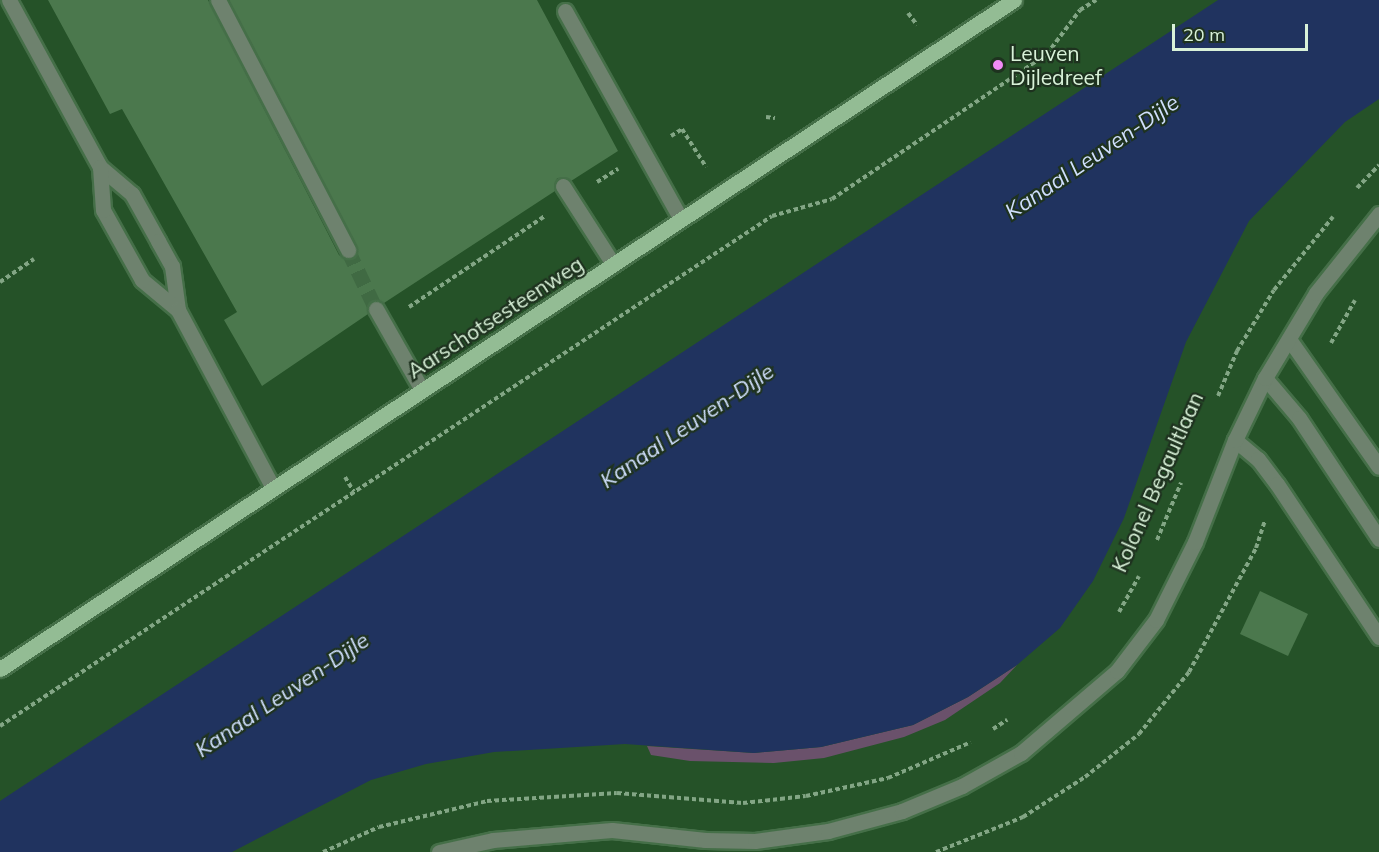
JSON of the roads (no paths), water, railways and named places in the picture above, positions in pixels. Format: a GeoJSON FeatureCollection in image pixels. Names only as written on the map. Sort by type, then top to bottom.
{"type":"FeatureCollection","features":[{"type":"Feature","properties":{"kind":"main road","name":"Aarschotsesteenweg"},"geometry":{"type":"LineString","coordinates":[[0,669],[1014,0]]}},
{"type":"Feature","properties":{"kind":"street"},"geometry":{"type":"LineString","coordinates":[[9,0],[100,167],[132,194],[159,241],[172,266],[178,310],[273,488]]}},
{"type":"Feature","properties":{"kind":"street"},"geometry":{"type":"LineString","coordinates":[[218,0],[348,250]]}},
{"type":"Feature","properties":{"kind":"street"},"geometry":{"type":"LineString","coordinates":[[565,11],[681,219]]}},
{"type":"Feature","properties":{"kind":"street"},"geometry":{"type":"LineString","coordinates":[[100,167],[104,210],[142,280],[178,310]]}},
{"type":"Feature","properties":{"kind":"street"},"geometry":{"type":"LineString","coordinates":[[563,186],[613,264]]}},
{"type":"Feature","properties":{"kind":"street"},"geometry":{"type":"LineString","coordinates":[[439,852],[493,840],[612,830],[705,846],[828,831],[902,811],[962,786],[1021,753],[1117,671],[1156,620],[1195,542],[1235,440],[1265,378],[1316,293],[1379,214]]}},
{"type":"Feature","properties":{"kind":"street"},"geometry":{"type":"LineString","coordinates":[[376,309],[422,390]]}},
{"type":"Feature","properties":{"kind":"street"},"geometry":{"type":"LineString","coordinates":[[1289,339],[1379,467]]}},
{"type":"Feature","properties":{"kind":"street"},"geometry":{"type":"LineString","coordinates":[[1265,378],[1299,418],[1379,539]]}},
{"type":"Feature","properties":{"kind":"street"},"geometry":{"type":"LineString","coordinates":[[1235,440],[1258,459],[1277,484],[1379,637]]}},
{"type":"Feature","properties":{"kind":"water","name":"Kanaal Leuven-Dijle"},"geometry":{"type":"Polygon","coordinates":[[[1218,0],[1379,0],[1379,99],[1345,122],[1249,221],[1186,342],[1124,518],[1093,581],[1060,628],[1017,665],[968,697],[913,725],[821,747],[754,753],[625,744],[494,752],[426,764],[371,780],[232,852],[0,852],[0,801],[1218,0]]]}},
{"type":"Feature","properties":{"kind":"tunnel"},"geometry":{"type":"LineString","coordinates":[[348,250],[376,309]]}},
{"type":"Feature","properties":{"kind":"place","name":"Leuven Dijledreef"},"geometry":{"type":"Point","coordinates":[998,65]}}]}
